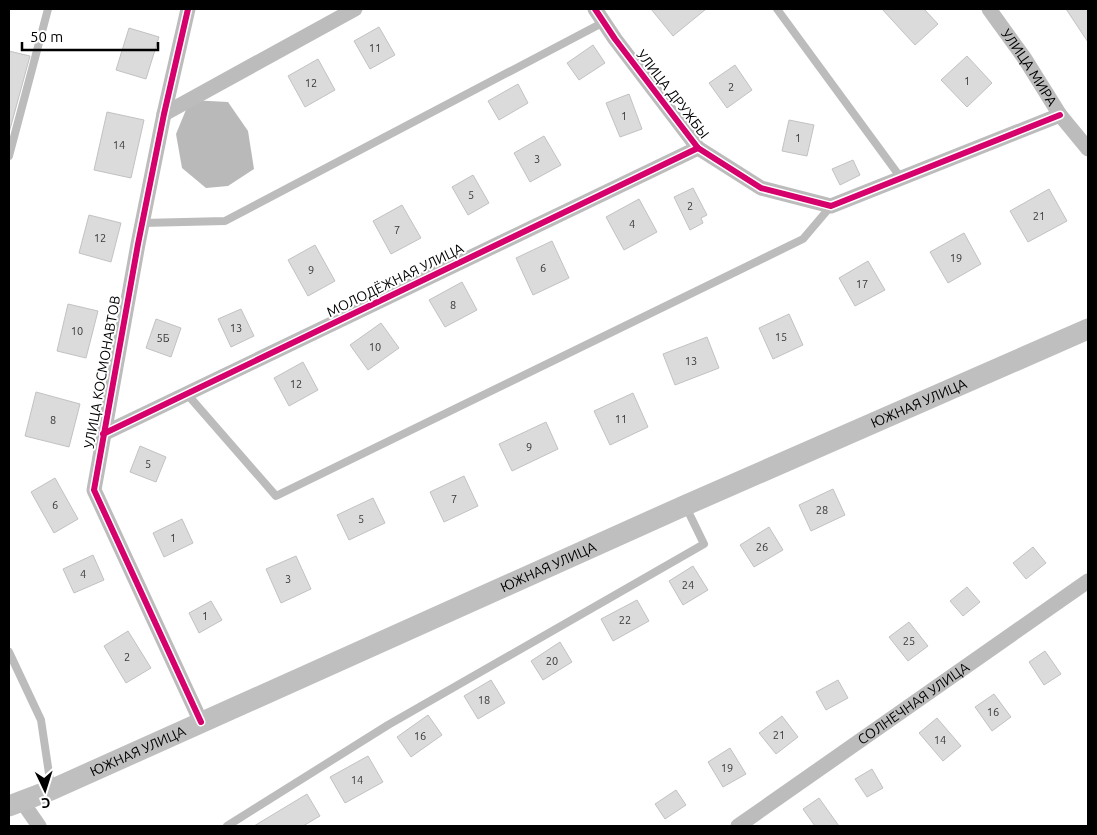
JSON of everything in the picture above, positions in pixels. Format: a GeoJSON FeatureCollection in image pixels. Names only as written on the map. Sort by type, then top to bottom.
{"type":"FeatureCollection","features":[{"type":"Feature","properties":{"kind":"main road","name":"ЮЖНАЯ УЛИЦА"},"geometry":{"type":"LineString","coordinates":[[15,803],[51,790],[686,505],[1088,328]]}},
{"type":"Feature","properties":{"kind":"street","name":"УЛИЦА КОСМОНАВТОВ"},"geometry":{"type":"LineString","coordinates":[[188,9],[164,114],[142,224],[94,490],[201,722]]}},
{"type":"Feature","properties":{"kind":"street"},"geometry":{"type":"LineString","coordinates":[[164,114],[356,9]]}},
{"type":"Feature","properties":{"kind":"street","name":"УЛИЦА ДРУЖБЫ"},"geometry":{"type":"LineString","coordinates":[[595,9],[698,148],[760,188],[831,206]]}},
{"type":"Feature","properties":{"kind":"street","name":"УЛИЦА МИРА"},"geometry":{"type":"LineString","coordinates":[[989,9],[1025,59],[1060,115],[1088,149]]}},
{"type":"Feature","properties":{"kind":"street"},"geometry":{"type":"LineString","coordinates":[[831,206],[1060,115]]}},
{"type":"Feature","properties":{"kind":"street","name":"МОЛОДЁЖНАЯ УЛИЦА"},"geometry":{"type":"LineString","coordinates":[[104,434],[698,148]]}},
{"type":"Feature","properties":{"kind":"street","name":"СОЛНЕЧНАЯ УЛИЦА"},"geometry":{"type":"LineString","coordinates":[[738,826],[1088,581]]}},
{"type":"Feature","properties":{"kind":"street"},"geometry":{"type":"LineString","coordinates":[[15,803],[39,826]]}},
{"type":"Feature","properties":{"kind":"lane"},"geometry":{"type":"LineString","coordinates":[[9,156],[48,9]]}},
{"type":"Feature","properties":{"kind":"lane"},"geometry":{"type":"LineString","coordinates":[[777,9],[901,178]]}},
{"type":"Feature","properties":{"kind":"lane"},"geometry":{"type":"LineString","coordinates":[[142,224],[225,221],[604,22]]}},
{"type":"Feature","properties":{"kind":"lane"},"geometry":{"type":"LineString","coordinates":[[187,394],[276,496],[803,239],[831,206]]}},
{"type":"Feature","properties":{"kind":"lane"},"geometry":{"type":"LineString","coordinates":[[227,826],[388,725],[704,544],[686,505]]}},
{"type":"Feature","properties":{"kind":"lane"},"geometry":{"type":"LineString","coordinates":[[9,652],[41,720],[51,790]]}},
{"type":"Feature","properties":{"kind":"shaded area"},"geometry":{"type":"Polygon","coordinates":[[[190,100],[228,102],[248,131],[254,169],[228,186],[206,188],[182,168],[176,134],[190,100]]]}},
{"type":"Feature","properties":{"kind":"building"},"geometry":{"type":"Polygon","coordinates":[[[651,9],[706,9],[673,36],[651,9]]]}},
{"type":"Feature","properties":{"kind":"building"},"geometry":{"type":"Polygon","coordinates":[[[882,9],[924,9],[938,24],[915,45],[882,9]]]}},
{"type":"Feature","properties":{"kind":"building"},"geometry":{"type":"Polygon","coordinates":[[[1066,9],[1088,9],[1088,42],[1066,9]]]}},
{"type":"Feature","properties":{"kind":"building"},"geometry":{"type":"Polygon","coordinates":[[[379,27],[395,55],[370,69],[354,41],[379,27]]]}},
{"type":"Feature","properties":{"kind":"building"},"geometry":{"type":"Polygon","coordinates":[[[129,28],[159,37],[146,79],[116,70],[129,28]]]}},
{"type":"Feature","properties":{"kind":"building"},"geometry":{"type":"Polygon","coordinates":[[[593,45],[605,63],[579,80],[567,63],[593,45]]]}},
{"type":"Feature","properties":{"kind":"building"},"geometry":{"type":"Polygon","coordinates":[[[9,51],[30,56],[9,133],[9,51]]]}},
{"type":"Feature","properties":{"kind":"building"},"geometry":{"type":"Polygon","coordinates":[[[967,56],[992,83],[967,107],[941,80],[967,56]]]}},
{"type":"Feature","properties":{"kind":"building"},"geometry":{"type":"Polygon","coordinates":[[[318,59],[335,90],[305,107],[288,76],[318,59]]]}},
{"type":"Feature","properties":{"kind":"building"},"geometry":{"type":"Polygon","coordinates":[[[735,65],[752,90],[727,108],[709,83],[735,65]]]}},
{"type":"Feature","properties":{"kind":"building"},"geometry":{"type":"Polygon","coordinates":[[[518,84],[528,103],[499,120],[488,101],[518,84]]]}},
{"type":"Feature","properties":{"kind":"building"},"geometry":{"type":"Polygon","coordinates":[[[629,94],[642,129],[620,137],[606,103],[629,94]]]}},
{"type":"Feature","properties":{"kind":"building"},"geometry":{"type":"Polygon","coordinates":[[[107,112],[144,120],[131,178],[94,170],[107,112]]]}},
{"type":"Feature","properties":{"kind":"building"},"geometry":{"type":"Polygon","coordinates":[[[789,120],[814,125],[807,156],[782,151],[789,120]]]}},
{"type":"Feature","properties":{"kind":"building"},"geometry":{"type":"Polygon","coordinates":[[[544,136],[561,165],[530,182],[514,153],[544,136]]]}},
{"type":"Feature","properties":{"kind":"building"},"geometry":{"type":"Polygon","coordinates":[[[853,160],[860,175],[840,185],[832,169],[853,160]]]}},
{"type":"Feature","properties":{"kind":"building"},"geometry":{"type":"Polygon","coordinates":[[[473,175],[489,203],[468,215],[452,187],[473,175]]]}},
{"type":"Feature","properties":{"kind":"building"},"geometry":{"type":"Polygon","coordinates":[[[693,188],[707,215],[701,218],[703,223],[690,230],[674,197],[693,188]]]}},
{"type":"Feature","properties":{"kind":"building"},"geometry":{"type":"Polygon","coordinates":[[[1049,189],[1067,221],[1028,242],[1010,211],[1049,189]]]}},
{"type":"Feature","properties":{"kind":"building"},"geometry":{"type":"Polygon","coordinates":[[[639,199],[657,232],[624,250],[606,217],[639,199]]]}},
{"type":"Feature","properties":{"kind":"building"},"geometry":{"type":"Polygon","coordinates":[[[402,205],[421,238],[391,254],[373,221],[402,205]]]}},
{"type":"Feature","properties":{"kind":"building"},"geometry":{"type":"Polygon","coordinates":[[[89,215],[121,223],[111,262],[79,253],[89,215]]]}},
{"type":"Feature","properties":{"kind":"building"},"geometry":{"type":"Polygon","coordinates":[[[964,233],[981,264],[948,283],[930,252],[964,233]]]}},
{"type":"Feature","properties":{"kind":"building"},"geometry":{"type":"Polygon","coordinates":[[[552,241],[569,278],[533,295],[516,258],[552,241]]]}},
{"type":"Feature","properties":{"kind":"building"},"geometry":{"type":"Polygon","coordinates":[[[315,245],[335,281],[308,296],[288,260],[315,245]]]}},
{"type":"Feature","properties":{"kind":"building"},"geometry":{"type":"Polygon","coordinates":[[[868,261],[885,290],[855,306],[839,278],[868,261]]]}},
{"type":"Feature","properties":{"kind":"building"},"geometry":{"type":"Polygon","coordinates":[[[462,282],[477,310],[445,327],[429,300],[462,282]]]}},
{"type":"Feature","properties":{"kind":"building"},"geometry":{"type":"Polygon","coordinates":[[[68,304],[98,311],[86,358],[57,351],[68,304]]]}},
{"type":"Feature","properties":{"kind":"building"},"geometry":{"type":"Polygon","coordinates":[[[241,309],[254,336],[231,347],[218,319],[241,309]]]}},
{"type":"Feature","properties":{"kind":"building"},"geometry":{"type":"Polygon","coordinates":[[[789,314],[803,345],[773,359],[759,328],[789,314]]]}},
{"type":"Feature","properties":{"kind":"building"},"geometry":{"type":"Polygon","coordinates":[[[156,319],[181,328],[171,357],[146,348],[156,319]]]}},
{"type":"Feature","properties":{"kind":"building"},"geometry":{"type":"Polygon","coordinates":[[[381,323],[399,348],[368,370],[350,345],[381,323]]]}},
{"type":"Feature","properties":{"kind":"building"},"geometry":{"type":"Polygon","coordinates":[[[707,337],[719,368],[675,385],[663,354],[707,337]]]}},
{"type":"Feature","properties":{"kind":"building"},"geometry":{"type":"Polygon","coordinates":[[[303,362],[318,390],[289,406],[274,378],[303,362]]]}},
{"type":"Feature","properties":{"kind":"building"},"geometry":{"type":"Polygon","coordinates":[[[36,392],[80,404],[69,447],[25,436],[36,392]]]}},
{"type":"Feature","properties":{"kind":"building"},"geometry":{"type":"Polygon","coordinates":[[[633,393],[648,427],[610,445],[594,411],[633,393]]]}},
{"type":"Feature","properties":{"kind":"building"},"geometry":{"type":"Polygon","coordinates":[[[546,422],[558,449],[512,471],[499,444],[546,422]]]}},
{"type":"Feature","properties":{"kind":"building"},"geometry":{"type":"Polygon","coordinates":[[[140,446],[166,457],[156,482],[130,472],[140,446]]]}},
{"type":"Feature","properties":{"kind":"building"},"geometry":{"type":"Polygon","coordinates":[[[464,476],[478,506],[444,522],[430,492],[464,476]]]}},
{"type":"Feature","properties":{"kind":"building"},"geometry":{"type":"Polygon","coordinates":[[[55,478],[78,519],[54,533],[31,492],[55,478]]]}},
{"type":"Feature","properties":{"kind":"building"},"geometry":{"type":"Polygon","coordinates":[[[833,489],[845,515],[811,531],[799,505],[833,489]]]}},
{"type":"Feature","properties":{"kind":"building"},"geometry":{"type":"Polygon","coordinates":[[[373,498],[385,523],[349,540],[337,515],[373,498]]]}},
{"type":"Feature","properties":{"kind":"building"},"geometry":{"type":"Polygon","coordinates":[[[182,519],[193,543],[164,557],[153,533],[182,519]]]}},
{"type":"Feature","properties":{"kind":"building"},"geometry":{"type":"Polygon","coordinates":[[[769,527],[783,550],[754,567],[740,545],[769,527]]]}},
{"type":"Feature","properties":{"kind":"building"},"geometry":{"type":"Polygon","coordinates":[[[1033,547],[1046,563],[1026,579],[1013,563],[1033,547]]]}},
{"type":"Feature","properties":{"kind":"building"},"geometry":{"type":"Polygon","coordinates":[[[93,555],[104,580],[74,593],[63,569],[93,555]]]}},
{"type":"Feature","properties":{"kind":"building"},"geometry":{"type":"Polygon","coordinates":[[[296,556],[311,589],[281,603],[266,569],[296,556]]]}},
{"type":"Feature","properties":{"kind":"building"},"geometry":{"type":"Polygon","coordinates":[[[693,566],[708,590],[683,605],[669,581],[693,566]]]}},
{"type":"Feature","properties":{"kind":"building"},"geometry":{"type":"Polygon","coordinates":[[[967,587],[980,602],[963,616],[950,601],[967,587]]]}},
{"type":"Feature","properties":{"kind":"building"},"geometry":{"type":"Polygon","coordinates":[[[637,600],[649,621],[613,641],[601,619],[637,600]]]}},
{"type":"Feature","properties":{"kind":"building"},"geometry":{"type":"Polygon","coordinates":[[[211,601],[222,620],[199,633],[189,613],[211,601]]]}},
{"type":"Feature","properties":{"kind":"building"},"geometry":{"type":"Polygon","coordinates":[[[909,622],[928,646],[908,661],[889,637],[909,622]]]}},
{"type":"Feature","properties":{"kind":"building"},"geometry":{"type":"Polygon","coordinates":[[[128,631],[151,668],[126,683],[104,646],[128,631]]]}},
{"type":"Feature","properties":{"kind":"building"},"geometry":{"type":"Polygon","coordinates":[[[560,642],[572,662],[543,680],[531,661],[560,642]]]}},
{"type":"Feature","properties":{"kind":"building"},"geometry":{"type":"Polygon","coordinates":[[[1045,651],[1061,674],[1044,685],[1029,662],[1045,651]]]}},
{"type":"Feature","properties":{"kind":"building"},"geometry":{"type":"Polygon","coordinates":[[[491,680],[505,703],[478,719],[464,696],[491,680]]]}},
{"type":"Feature","properties":{"kind":"building"},"geometry":{"type":"Polygon","coordinates":[[[838,680],[848,698],[826,710],[816,692],[838,680]]]}},
{"type":"Feature","properties":{"kind":"building"},"geometry":{"type":"Polygon","coordinates":[[[994,694],[1011,717],[992,731],[975,707],[994,694]]]}},
{"type":"Feature","properties":{"kind":"building"},"geometry":{"type":"Polygon","coordinates":[[[428,715],[442,735],[411,757],[397,737],[428,715]]]}},
{"type":"Feature","properties":{"kind":"building"},"geometry":{"type":"Polygon","coordinates":[[[782,716],[798,737],[776,754],[759,733],[782,716]]]}},
{"type":"Feature","properties":{"kind":"building"},"geometry":{"type":"Polygon","coordinates":[[[937,718],[961,746],[943,761],[919,733],[937,718]]]}},
{"type":"Feature","properties":{"kind":"building"},"geometry":{"type":"Polygon","coordinates":[[[730,748],[746,774],[723,787],[708,762],[730,748]]]}},
{"type":"Feature","properties":{"kind":"building"},"geometry":{"type":"Polygon","coordinates":[[[368,756],[383,782],[345,803],[330,777],[368,756]]]}},
{"type":"Feature","properties":{"kind":"building"},"geometry":{"type":"Polygon","coordinates":[[[872,769],[883,788],[867,797],[855,779],[872,769]]]}},
{"type":"Feature","properties":{"kind":"building"},"geometry":{"type":"Polygon","coordinates":[[[676,790],[686,805],[665,819],[655,804],[676,790]]]}},
{"type":"Feature","properties":{"kind":"building"},"geometry":{"type":"Polygon","coordinates":[[[307,794],[320,816],[303,826],[254,826],[307,794]]]}},
{"type":"Feature","properties":{"kind":"building"},"geometry":{"type":"Polygon","coordinates":[[[819,798],[839,826],[815,826],[803,809],[819,798]]]}},
{"type":"Feature","properties":{"kind":"cycle path"},"geometry":{"type":"LineString","coordinates":[[188,9],[164,114],[138,244],[94,490],[201,722]]}},
{"type":"Feature","properties":{"kind":"cycle path"},"geometry":{"type":"LineString","coordinates":[[595,9],[615,39],[698,148],[761,188],[831,206],[1060,115]]}},
{"type":"Feature","properties":{"kind":"cycle path"},"geometry":{"type":"LineString","coordinates":[[103,434],[698,148]]}}]}
